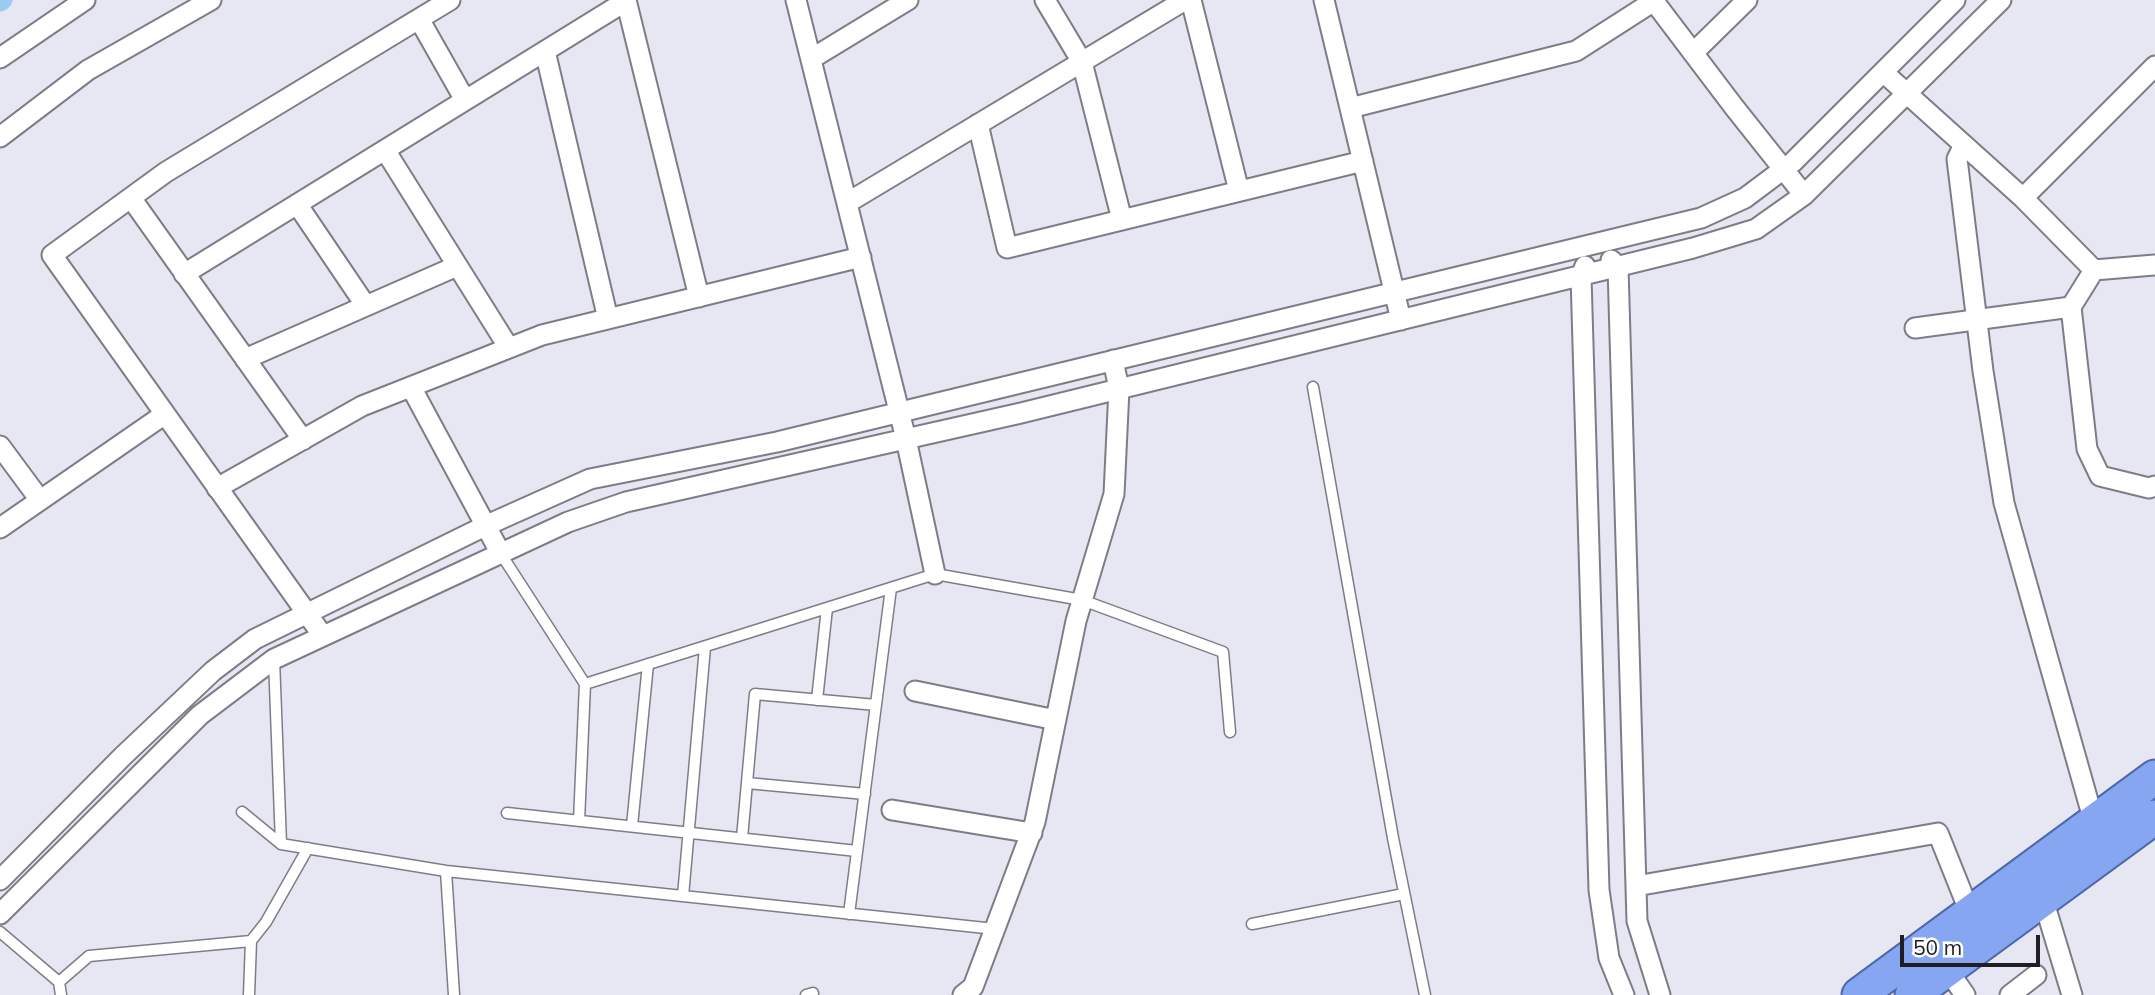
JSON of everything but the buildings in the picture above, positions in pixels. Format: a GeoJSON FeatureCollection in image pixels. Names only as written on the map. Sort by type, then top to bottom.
{"type":"FeatureCollection","features":[{"type":"Feature","properties":{"kind":"highway"},"geometry":{"type":"LineString","coordinates":[[1859,995],[2155,777]]}},
{"type":"Feature","properties":{"kind":"highway"},"geometry":{"type":"LineString","coordinates":[[1912,995],[1956,982],[2043,899],[2155,817]]}},
{"type":"Feature","properties":{"kind":"street"},"geometry":{"type":"LineString","coordinates":[[0,58],[85,0]]}},
{"type":"Feature","properties":{"kind":"street"},"geometry":{"type":"LineString","coordinates":[[0,137],[88,70],[211,0]]}},
{"type":"Feature","properties":{"kind":"street"},"geometry":{"type":"LineString","coordinates":[[323,636],[52,255],[166,173],[450,0]]}},
{"type":"Feature","properties":{"kind":"street"},"geometry":{"type":"LineString","coordinates":[[796,0],[900,412],[935,574]]}},
{"type":"Feature","properties":{"kind":"street"},"geometry":{"type":"LineString","coordinates":[[811,59],[908,0]]}},
{"type":"Feature","properties":{"kind":"street"},"geometry":{"type":"LineString","coordinates":[[1045,0],[1082,62],[1122,220]]}},
{"type":"Feature","properties":{"kind":"street"},"geometry":{"type":"LineString","coordinates":[[847,203],[1185,0]]}},
{"type":"Feature","properties":{"kind":"street"},"geometry":{"type":"LineString","coordinates":[[1191,0],[1240,191]]}},
{"type":"Feature","properties":{"kind":"street"},"geometry":{"type":"LineString","coordinates":[[1324,0],[1401,320]]}},
{"type":"Feature","properties":{"kind":"street"},"geometry":{"type":"LineString","coordinates":[[1693,53],[1747,0]]}},
{"type":"Feature","properties":{"kind":"street"},"geometry":{"type":"LineString","coordinates":[[0,880],[123,756],[213,671],[255,639],[485,526],[590,479],[777,442],[1701,218],[1745,198],[1793,162],[1955,0]]}},
{"type":"Feature","properties":{"kind":"street"},"geometry":{"type":"LineString","coordinates":[[0,914],[200,715],[274,659],[568,522],[626,502],[1119,389],[1618,267],[1756,229],[1804,195],[2001,0]]}},
{"type":"Feature","properties":{"kind":"street"},"geometry":{"type":"LineString","coordinates":[[184,274],[626,1],[699,297]]}},
{"type":"Feature","properties":{"kind":"street"},"geometry":{"type":"LineString","coordinates":[[1350,108],[1576,51],[1653,1],[1804,195]]}},
{"type":"Feature","properties":{"kind":"street"},"geometry":{"type":"LineString","coordinates":[[419,19],[465,100]]}},
{"type":"Feature","properties":{"kind":"street"},"geometry":{"type":"LineString","coordinates":[[544,51],[608,319]]}},
{"type":"Feature","properties":{"kind":"street"},"geometry":{"type":"LineString","coordinates":[[2023,198],[2155,66]]}},
{"type":"Feature","properties":{"kind":"street"},"geometry":{"type":"LineString","coordinates":[[1883,72],[2023,198],[2094,271]]}},
{"type":"Feature","properties":{"kind":"street"},"geometry":{"type":"LineString","coordinates":[[978,124],[1007,248],[1363,161]]}},
{"type":"Feature","properties":{"kind":"street"},"geometry":{"type":"LineString","coordinates":[[1964,145],[1957,159],[2004,503],[2094,822]]}},
{"type":"Feature","properties":{"kind":"street"},"geometry":{"type":"LineString","coordinates":[[385,150],[509,348]]}},
{"type":"Feature","properties":{"kind":"street"},"geometry":{"type":"LineString","coordinates":[[131,198],[303,440]]}},
{"type":"Feature","properties":{"kind":"street"},"geometry":{"type":"LineString","coordinates":[[297,204],[366,306]]}},
{"type":"Feature","properties":{"kind":"street"},"geometry":{"type":"LineString","coordinates":[[1596,243],[1618,267],[1637,921],[1660,995]]}},
{"type":"Feature","properties":{"kind":"street"},"geometry":{"type":"LineString","coordinates":[[1596,243],[1581,276],[1599,890],[1609,958],[1624,995]]}},
{"type":"Feature","properties":{"kind":"street"},"geometry":{"type":"LineString","coordinates":[[217,488],[362,407],[542,335],[861,257]]}},
{"type":"Feature","properties":{"kind":"street"},"geometry":{"type":"LineString","coordinates":[[2094,271],[2155,265]]}},
{"type":"Feature","properties":{"kind":"street"},"geometry":{"type":"LineString","coordinates":[[245,359],[457,266]]}},
{"type":"Feature","properties":{"kind":"street"},"geometry":{"type":"LineString","coordinates":[[2094,271],[2071,307],[2087,449],[2100,476],[2148,488],[2155,486]]}},
{"type":"Feature","properties":{"kind":"street"},"geometry":{"type":"LineString","coordinates":[[1915,328],[2071,307]]}},
{"type":"Feature","properties":{"kind":"street"},"geometry":{"type":"LineString","coordinates":[[963,995],[973,987],[1032,833],[1082,600],[1114,494],[1119,389],[1113,360]]}},
{"type":"Feature","properties":{"kind":"street"},"geometry":{"type":"LineString","coordinates":[[411,387],[501,554]]}},
{"type":"Feature","properties":{"kind":"street"},"geometry":{"type":"LineString","coordinates":[[0,528],[165,414]]}},
{"type":"Feature","properties":{"kind":"street"},"geometry":{"type":"LineString","coordinates":[[0,446],[40,500]]}},
{"type":"Feature","properties":{"kind":"street"},"geometry":{"type":"LineString","coordinates":[[915,691],[1056,720]]}},
{"type":"Feature","properties":{"kind":"street"},"geometry":{"type":"LineString","coordinates":[[892,810],[1032,833]]}},
{"type":"Feature","properties":{"kind":"street"},"geometry":{"type":"LineString","coordinates":[[1636,886],[1938,833],[1970,913]]}},
{"type":"Feature","properties":{"kind":"street"},"geometry":{"type":"LineString","coordinates":[[2043,899],[2072,995]]}},
{"type":"Feature","properties":{"kind":"street"},"geometry":{"type":"LineString","coordinates":[[2010,995],[2036,975]]}},
{"type":"Feature","properties":{"kind":"lane"},"geometry":{"type":"LineString","coordinates":[[1313,387],[1424,995]]}},
{"type":"Feature","properties":{"kind":"lane"},"geometry":{"type":"LineString","coordinates":[[501,554],[585,684],[579,821]]}},
{"type":"Feature","properties":{"kind":"lane"},"geometry":{"type":"LineString","coordinates":[[585,684],[935,574],[1082,600],[1223,652],[1230,732]]}},
{"type":"Feature","properties":{"kind":"lane"},"geometry":{"type":"LineString","coordinates":[[849,914],[891,588]]}},
{"type":"Feature","properties":{"kind":"lane"},"geometry":{"type":"LineString","coordinates":[[817,700],[827,608]]}},
{"type":"Feature","properties":{"kind":"lane"},"geometry":{"type":"LineString","coordinates":[[683,896],[705,647]]}},
{"type":"Feature","properties":{"kind":"lane"},"geometry":{"type":"LineString","coordinates":[[274,659],[281,844]]}},
{"type":"Feature","properties":{"kind":"lane"},"geometry":{"type":"LineString","coordinates":[[632,826],[648,664]]}},
{"type":"Feature","properties":{"kind":"lane"},"geometry":{"type":"LineString","coordinates":[[742,838],[755,694],[876,705]]}},
{"type":"Feature","properties":{"kind":"lane"},"geometry":{"type":"LineString","coordinates":[[747,783],[864,794]]}},
{"type":"Feature","properties":{"kind":"lane"},"geometry":{"type":"LineString","coordinates":[[242,812],[281,844],[446,871],[995,929]]}},
{"type":"Feature","properties":{"kind":"lane"},"geometry":{"type":"LineString","coordinates":[[507,813],[857,851]]}},
{"type":"Feature","properties":{"kind":"lane"},"geometry":{"type":"LineString","coordinates":[[249,995],[251,941],[266,922],[309,848]]}},
{"type":"Feature","properties":{"kind":"lane"},"geometry":{"type":"LineString","coordinates":[[446,871],[454,995]]}},
{"type":"Feature","properties":{"kind":"lane"},"geometry":{"type":"LineString","coordinates":[[1252,925],[1404,894]]}},
{"type":"Feature","properties":{"kind":"lane"},"geometry":{"type":"LineString","coordinates":[[0,932],[59,982],[61,995]]}},
{"type":"Feature","properties":{"kind":"lane"},"geometry":{"type":"LineString","coordinates":[[59,982],[89,956],[251,941]]}}]}
